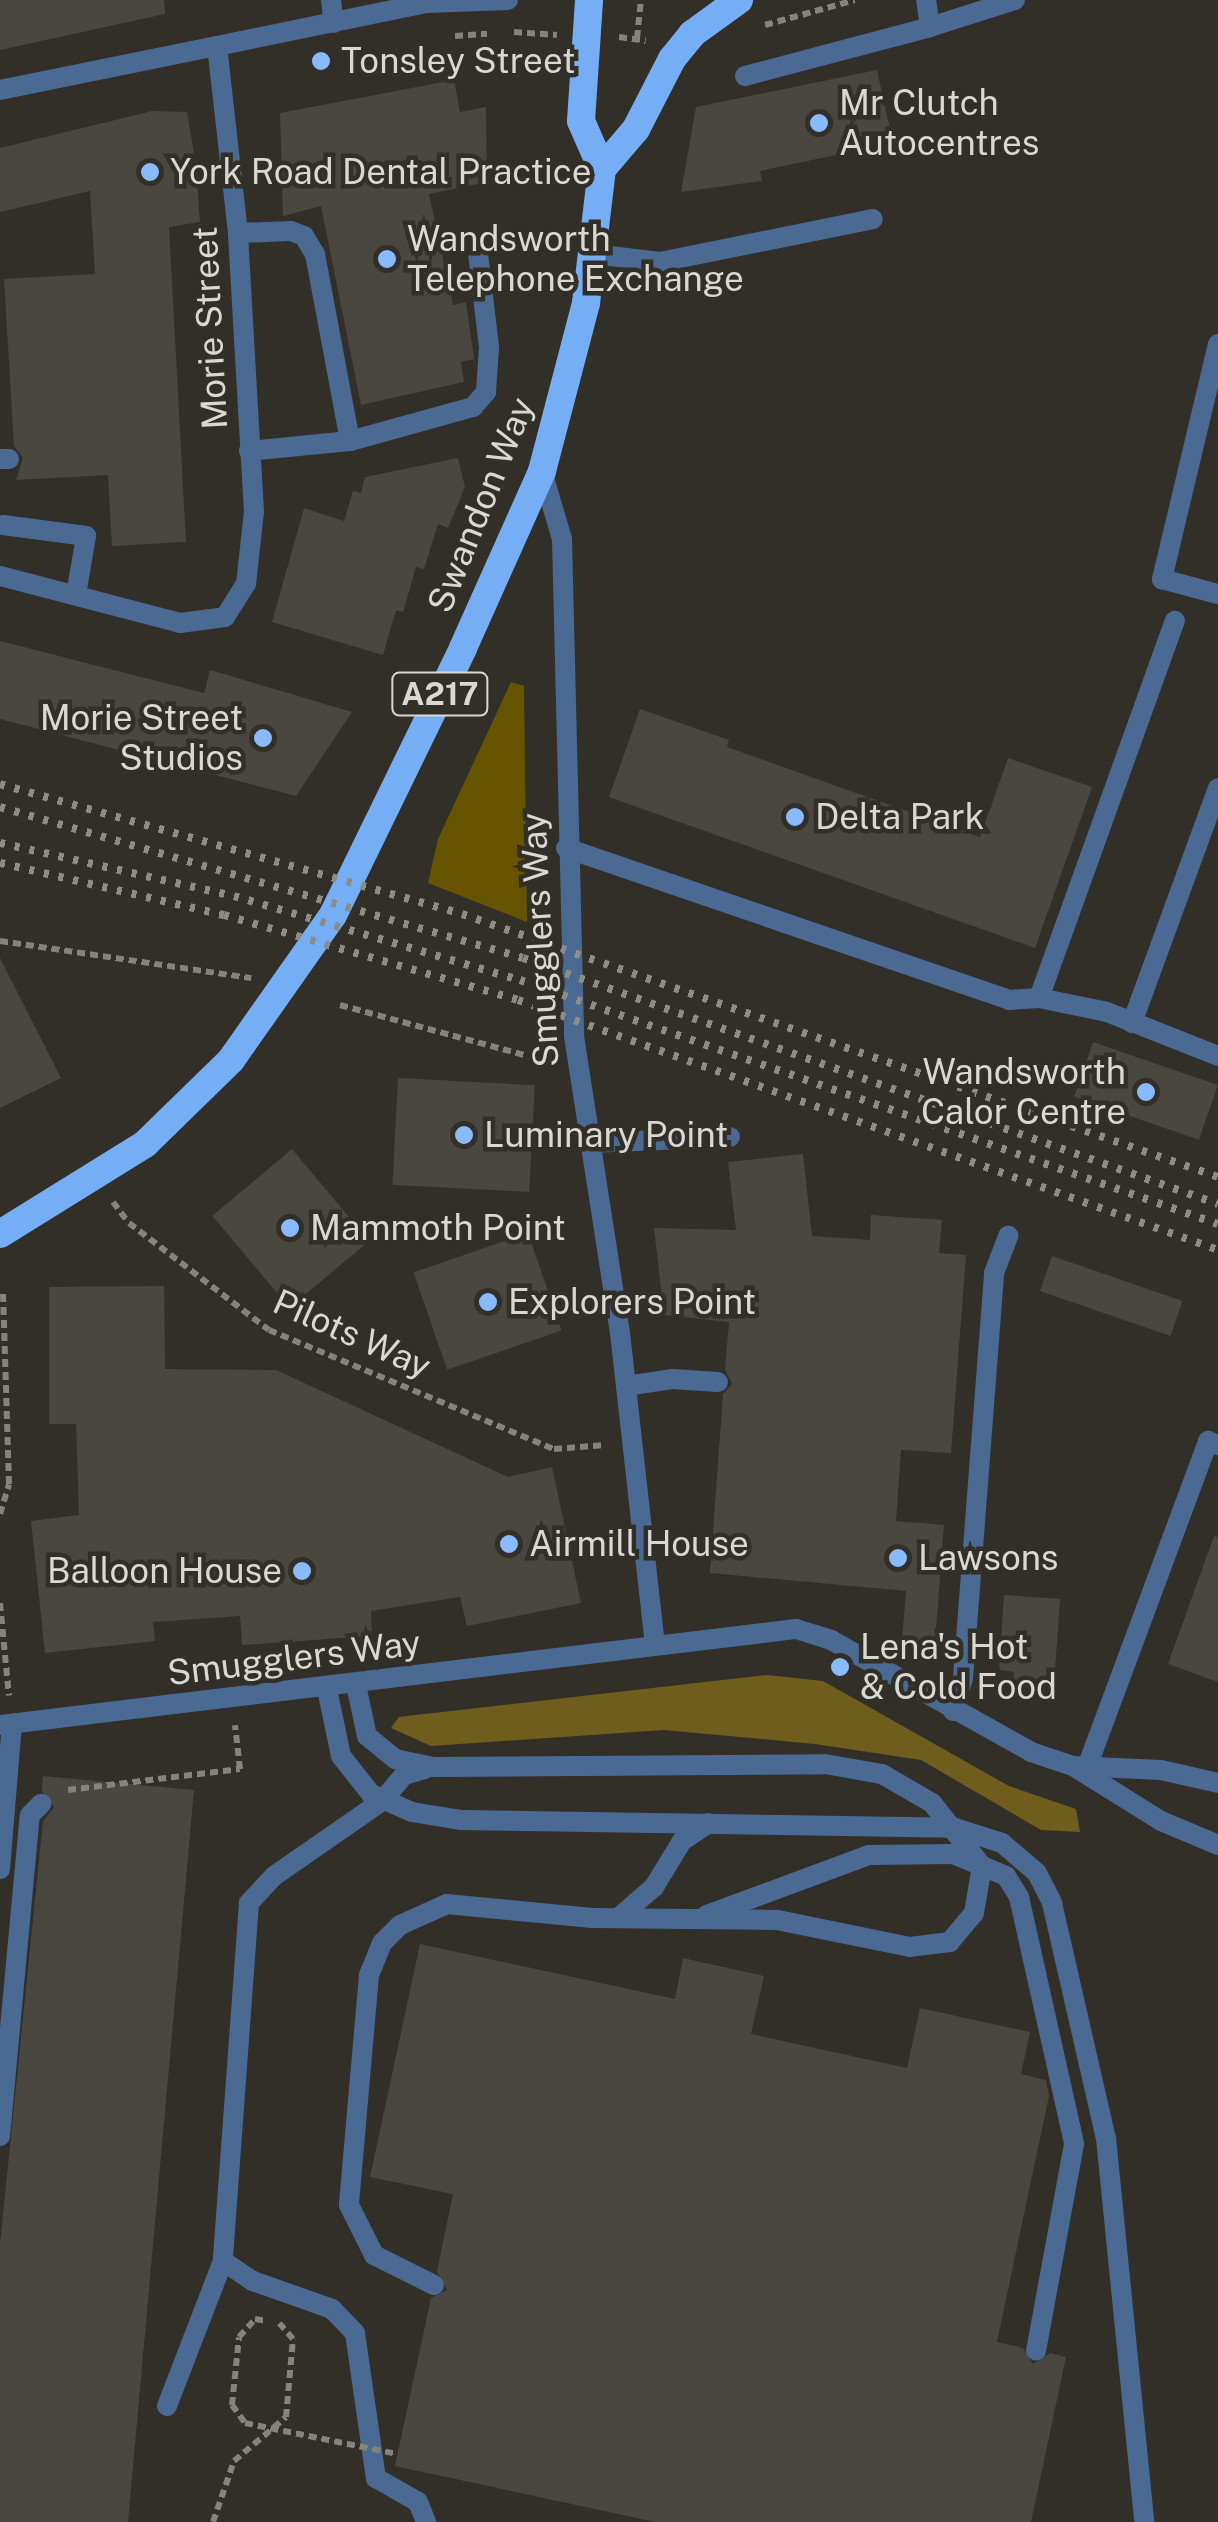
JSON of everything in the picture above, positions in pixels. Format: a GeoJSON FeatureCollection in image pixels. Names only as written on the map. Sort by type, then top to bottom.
{"type":"FeatureCollection","features":[{"type":"Feature","properties":{"kind":"highway","name":"Swandon Way"},"geometry":{"type":"LineString","coordinates":[[0,1234],[145,1144],[230,1060],[333,915],[542,471],[569,384],[593,254],[602,169],[581,120],[589,0]]}},
{"type":"Feature","properties":{"kind":"highway"},"geometry":{"type":"LineString","coordinates":[[602,169],[636,129],[692,34],[739,0]]}},
{"type":"Feature","properties":{"kind":"street"},"geometry":{"type":"LineString","coordinates":[[332,0],[334,23]]}},
{"type":"Feature","properties":{"kind":"street"},"geometry":{"type":"LineString","coordinates":[[0,90],[445,0],[508,0]]}},
{"type":"Feature","properties":{"kind":"street"},"geometry":{"type":"LineString","coordinates":[[926,0],[930,27]]}},
{"type":"Feature","properties":{"kind":"street"},"geometry":{"type":"LineString","coordinates":[[745,76],[1016,0]]}},
{"type":"Feature","properties":{"kind":"street","name":"Morie Street"},"geometry":{"type":"LineString","coordinates":[[76,596],[180,623],[210,623],[236,606],[252,545],[238,232],[216,46]]}},
{"type":"Feature","properties":{"kind":"street"},"geometry":{"type":"LineString","coordinates":[[593,254],[660,262],[874,219]]}},
{"type":"Feature","properties":{"kind":"street"},"geometry":{"type":"LineString","coordinates":[[238,232],[291,230],[304,236],[314,254],[350,441]]}},
{"type":"Feature","properties":{"kind":"street"},"geometry":{"type":"LineString","coordinates":[[249,451],[350,441],[473,407],[486,392],[489,347],[478,254]]}},
{"type":"Feature","properties":{"kind":"street"},"geometry":{"type":"LineString","coordinates":[[1218,344],[1162,579],[1218,594]]}},
{"type":"Feature","properties":{"kind":"street","name":"Smugglers Way"},"geometry":{"type":"LineString","coordinates":[[542,471],[562,539],[566,848],[574,1036],[626,1386],[655,1643]]}},
{"type":"Feature","properties":{"kind":"street"},"geometry":{"type":"LineString","coordinates":[[0,576],[76,596],[86,536],[3,525]]}},
{"type":"Feature","properties":{"kind":"street"},"geometry":{"type":"LineString","coordinates":[[1039,998],[1175,621]]}},
{"type":"Feature","properties":{"kind":"street"},"geometry":{"type":"LineString","coordinates":[[1132,1022],[1218,788]]}},
{"type":"Feature","properties":{"kind":"street"},"geometry":{"type":"LineString","coordinates":[[566,848],[1008,1000],[1039,998],[1132,1022],[1218,1056]]}},
{"type":"Feature","properties":{"kind":"street"},"geometry":{"type":"LineString","coordinates":[[590,1143],[730,1136]]}},
{"type":"Feature","properties":{"kind":"street"},"geometry":{"type":"LineString","coordinates":[[952,1710],[963,1678],[994,1273],[1008,1236]]}},
{"type":"Feature","properties":{"kind":"street"},"geometry":{"type":"LineString","coordinates":[[626,1386],[672,1379],[718,1382]]}},
{"type":"Feature","properties":{"kind":"street"},"geometry":{"type":"LineString","coordinates":[[1218,1445],[1208,1441],[1080,1767],[1160,1822],[1218,1845]]}},
{"type":"Feature","properties":{"kind":"street","name":"Smugglers Way"},"geometry":{"type":"LineString","coordinates":[[6,1725],[327,1689],[655,1643],[796,1630],[831,1640],[952,1710],[1080,1767],[1162,1770],[1218,1783]]}},
{"type":"Feature","properties":{"kind":"street"},"geometry":{"type":"LineString","coordinates":[[356,1685],[367,1736],[395,1759],[432,1768]]}},
{"type":"Feature","properties":{"kind":"street"},"geometry":{"type":"LineString","coordinates":[[327,1689],[341,1756],[382,1802],[461,1820],[955,1828],[1002,1843],[1037,1873],[1052,1903],[1106,2138],[1144,2522]]}},
{"type":"Feature","properties":{"kind":"street"},"geometry":{"type":"LineString","coordinates":[[0,1869],[6,1725]]}},
{"type":"Feature","properties":{"kind":"street"},"geometry":{"type":"LineString","coordinates":[[167,2406],[224,2260],[249,1903],[274,1876],[382,1802],[404,1774],[432,1768],[825,1764],[882,1774],[932,1803],[982,1866],[974,1914],[950,1942],[910,1947],[777,1920],[552,1915],[448,1904],[421,1911],[382,1944],[369,1975],[348,2205],[374,2255],[434,2285]]}},
{"type":"Feature","properties":{"kind":"street"},"geometry":{"type":"LineString","coordinates":[[0,2136],[30,1815],[48,1798]]}},
{"type":"Feature","properties":{"kind":"street"},"geometry":{"type":"LineString","coordinates":[[618,1918],[654,1886],[682,1841],[711,1822]]}},
{"type":"Feature","properties":{"kind":"street"},"geometry":{"type":"LineString","coordinates":[[699,1918],[869,1855],[954,1854],[1006,1876],[1019,1897],[1074,2144],[1036,2350]]}},
{"type":"Feature","properties":{"kind":"street"},"geometry":{"type":"LineString","coordinates":[[224,2260],[253,2280],[332,2310],[355,2334],[376,2478],[418,2502],[426,2522]]}},
{"type":"Feature","properties":{"kind":"path"},"geometry":{"type":"LineString","coordinates":[[637,38],[641,0]]}},
{"type":"Feature","properties":{"kind":"path"},"geometry":{"type":"LineString","coordinates":[[749,33],[855,0]]}},
{"type":"Feature","properties":{"kind":"path"},"geometry":{"type":"LineString","coordinates":[[614,36],[654,44]]}},
{"type":"Feature","properties":{"kind":"path"},"geometry":{"type":"LineString","coordinates":[[0,940],[286,983]]}},
{"type":"Feature","properties":{"kind":"path"},"geometry":{"type":"LineString","coordinates":[[340,1005],[535,1058]]}},
{"type":"Feature","properties":{"kind":"path","name":"Pilots Way"},"geometry":{"type":"LineString","coordinates":[[95,1177],[129,1223],[268,1330],[554,1449],[632,1443]]}},
{"type":"Feature","properties":{"kind":"path"},"geometry":{"type":"LineString","coordinates":[[0,1514],[9,1484],[3,1290]]}},
{"type":"Feature","properties":{"kind":"path"},"geometry":{"type":"LineString","coordinates":[[0,1603],[6,1725]]}},
{"type":"Feature","properties":{"kind":"path"},"geometry":{"type":"LineString","coordinates":[[48,1798],[240,1769],[232,1699]]}},
{"type":"Feature","properties":{"kind":"path"},"geometry":{"type":"LineString","coordinates":[[213,2522],[234,2461],[258,2439],[272,2428],[286,2417],[293,2339],[280,2323],[254,2320],[239,2337],[232,2405],[245,2423],[264,2427],[283,2430],[398,2454]]}},
{"type":"Feature","properties":{"kind":"shaded area"},"geometry":{"type":"Polygon","coordinates":[[[511,682],[524,686],[527,922],[428,883],[438,839],[511,682]]]}},
{"type":"Feature","properties":{"kind":"shaded area"},"geometry":{"type":"Polygon","coordinates":[[[767,1675],[823,1681],[1009,1786],[1076,1809],[1080,1832],[1041,1830],[921,1760],[815,1744],[664,1730],[431,1746],[391,1728],[399,1717],[767,1675]]]}},
{"type":"Feature","properties":{"kind":"building"},"geometry":{"type":"Polygon","coordinates":[[[0,0],[164,0],[165,14],[0,50],[0,0]]]}},
{"type":"Feature","properties":{"kind":"building","name":"Mr Clutch Autocentres"},"geometry":{"type":"Polygon","coordinates":[[[877,70],[893,143],[760,171],[762,181],[681,192],[696,107],[877,70]]]}},
{"type":"Feature","properties":{"kind":"building","name":"Wandsworth Telephone Exchange"},"geometry":{"type":"Polygon","coordinates":[[[454,80],[460,112],[486,107],[487,182],[429,194],[453,305],[466,302],[474,359],[461,362],[464,382],[361,405],[321,206],[283,216],[280,113],[454,80]]]}},
{"type":"Feature","properties":{"kind":"building"},"geometry":{"type":"Polygon","coordinates":[[[152,111],[187,112],[196,165],[200,222],[169,227],[186,542],[112,546],[108,475],[16,480],[23,458],[14,446],[4,279],[95,274],[90,191],[0,212],[0,148],[152,111]]]}},
{"type":"Feature","properties":{"kind":"building"},"geometry":{"type":"Polygon","coordinates":[[[458,458],[465,487],[448,528],[438,524],[424,569],[416,567],[403,612],[396,610],[383,655],[272,622],[304,508],[344,521],[353,491],[361,493],[365,477],[458,458]]]}},
{"type":"Feature","properties":{"kind":"building"},"geometry":{"type":"Polygon","coordinates":[[[0,641],[204,693],[210,670],[352,712],[296,796],[0,719],[0,641]]]}},
{"type":"Feature","properties":{"kind":"building","name":"Delta Park"},"geometry":{"type":"Polygon","coordinates":[[[640,709],[729,740],[727,747],[980,837],[1008,758],[1092,787],[1035,948],[609,797],[640,709]]]}},
{"type":"Feature","properties":{"kind":"building"},"geometry":{"type":"Polygon","coordinates":[[[0,958],[61,1078],[0,1108],[0,958]]]}},
{"type":"Feature","properties":{"kind":"building","name":"Wandsworth Calor Centre"},"geometry":{"type":"Polygon","coordinates":[[[1093,1042],[1218,1085],[1199,1140],[1074,1097],[1093,1042]]]}},
{"type":"Feature","properties":{"kind":"building","name":"Luminary Point"},"geometry":{"type":"Polygon","coordinates":[[[398,1078],[535,1085],[529,1192],[392,1185],[398,1078]]]}},
{"type":"Feature","properties":{"kind":"building","name":"Mammoth Point"},"geometry":{"type":"Polygon","coordinates":[[[292,1149],[369,1241],[289,1308],[212,1216],[292,1149]]]}},
{"type":"Feature","properties":{"kind":"building"},"geometry":{"type":"Polygon","coordinates":[[[803,1154],[812,1236],[870,1240],[871,1215],[942,1220],[939,1253],[966,1255],[951,1453],[901,1450],[896,1521],[944,1525],[935,1642],[902,1640],[906,1591],[710,1573],[723,1394],[732,1384],[725,1370],[729,1322],[664,1315],[654,1228],[736,1230],[728,1162],[803,1154]]]}},
{"type":"Feature","properties":{"kind":"building","name":"Explorers Point"},"geometry":{"type":"Polygon","coordinates":[[[528,1233],[562,1330],[447,1370],[414,1272],[528,1233]]]}},
{"type":"Feature","properties":{"kind":"building"},"geometry":{"type":"Polygon","coordinates":[[[1052,1256],[1182,1301],[1170,1336],[1040,1291],[1052,1256]]]}},
{"type":"Feature","properties":{"kind":"building"},"geometry":{"type":"Polygon","coordinates":[[[164,1286],[165,1369],[276,1370],[508,1477],[552,1467],[581,1603],[467,1626],[460,1597],[371,1611],[372,1636],[242,1645],[240,1616],[153,1622],[155,1641],[45,1653],[31,1521],[79,1515],[76,1424],[49,1424],[49,1287],[164,1286]]]}},
{"type":"Feature","properties":{"kind":"building"},"geometry":{"type":"Polygon","coordinates":[[[1214,1536],[1218,1537],[1218,1682],[1168,1664],[1214,1536]]]}},
{"type":"Feature","properties":{"kind":"building"},"geometry":{"type":"Polygon","coordinates":[[[1004,1595],[1060,1599],[1054,1684],[1013,1681],[1014,1672],[999,1670],[1004,1595]]]}},
{"type":"Feature","properties":{"kind":"building"},"geometry":{"type":"Polygon","coordinates":[[[43,1776],[194,1790],[128,2522],[0,2522],[0,2244],[43,1821],[54,1807],[42,1791],[43,1776]]]}},
{"type":"Feature","properties":{"kind":"building"},"geometry":{"type":"Polygon","coordinates":[[[420,1944],[675,1999],[683,1958],[764,1976],[751,2034],[907,2068],[920,2008],[1030,2032],[1021,2074],[1046,2080],[1049,2096],[997,2342],[1023,2348],[1033,2364],[1050,2353],[1066,2357],[1031,2522],[655,2522],[395,2466],[431,2298],[447,2290],[437,2271],[453,2194],[370,2177],[420,1944]]]}},
{"type":"Feature","properties":{"kind":"railway"},"geometry":{"type":"LineString","coordinates":[[0,784],[462,914],[1218,1177]]}},
{"type":"Feature","properties":{"kind":"railway"},"geometry":{"type":"LineString","coordinates":[[0,807],[523,958],[1218,1204]]}},
{"type":"Feature","properties":{"kind":"railway"},"geometry":{"type":"LineString","coordinates":[[0,843],[234,896],[520,980],[1218,1224]]}},
{"type":"Feature","properties":{"kind":"railway"},"geometry":{"type":"LineString","coordinates":[[0,863],[224,915],[518,1000],[1218,1250]]}},
{"type":"Feature","properties":{"kind":"place","name":"Tonsley Street"},"geometry":{"type":"Point","coordinates":[321,61]}},
{"type":"Feature","properties":{"kind":"place","name":"Mr Clutch Autocentres"},"geometry":{"type":"Point","coordinates":[819,123]}},
{"type":"Feature","properties":{"kind":"place","name":"York Road Dental Practice"},"geometry":{"type":"Point","coordinates":[150,172]}},
{"type":"Feature","properties":{"kind":"place","name":"Wandsworth Telephone Exchange"},"geometry":{"type":"Point","coordinates":[387,259]}},
{"type":"Feature","properties":{"kind":"place","name":"Morie Street Studios"},"geometry":{"type":"Point","coordinates":[263,738]}},
{"type":"Feature","properties":{"kind":"place","name":"Delta Park"},"geometry":{"type":"Point","coordinates":[795,817]}},
{"type":"Feature","properties":{"kind":"place","name":"Wandsworth Calor Centre"},"geometry":{"type":"Point","coordinates":[1146,1092]}},
{"type":"Feature","properties":{"kind":"place","name":"Luminary Point"},"geometry":{"type":"Point","coordinates":[464,1135]}},
{"type":"Feature","properties":{"kind":"place","name":"Mammoth Point"},"geometry":{"type":"Point","coordinates":[290,1228]}},
{"type":"Feature","properties":{"kind":"place","name":"Explorers Point"},"geometry":{"type":"Point","coordinates":[488,1302]}},
{"type":"Feature","properties":{"kind":"place","name":"Airmill House"},"geometry":{"type":"Point","coordinates":[509,1544]}},
{"type":"Feature","properties":{"kind":"place","name":"Lawsons"},"geometry":{"type":"Point","coordinates":[898,1558]}},
{"type":"Feature","properties":{"kind":"place","name":"Balloon House"},"geometry":{"type":"Point","coordinates":[302,1571]}},
{"type":"Feature","properties":{"kind":"place","name":"Lena's Hot & Cold Food"},"geometry":{"type":"Point","coordinates":[840,1667]}}]}
